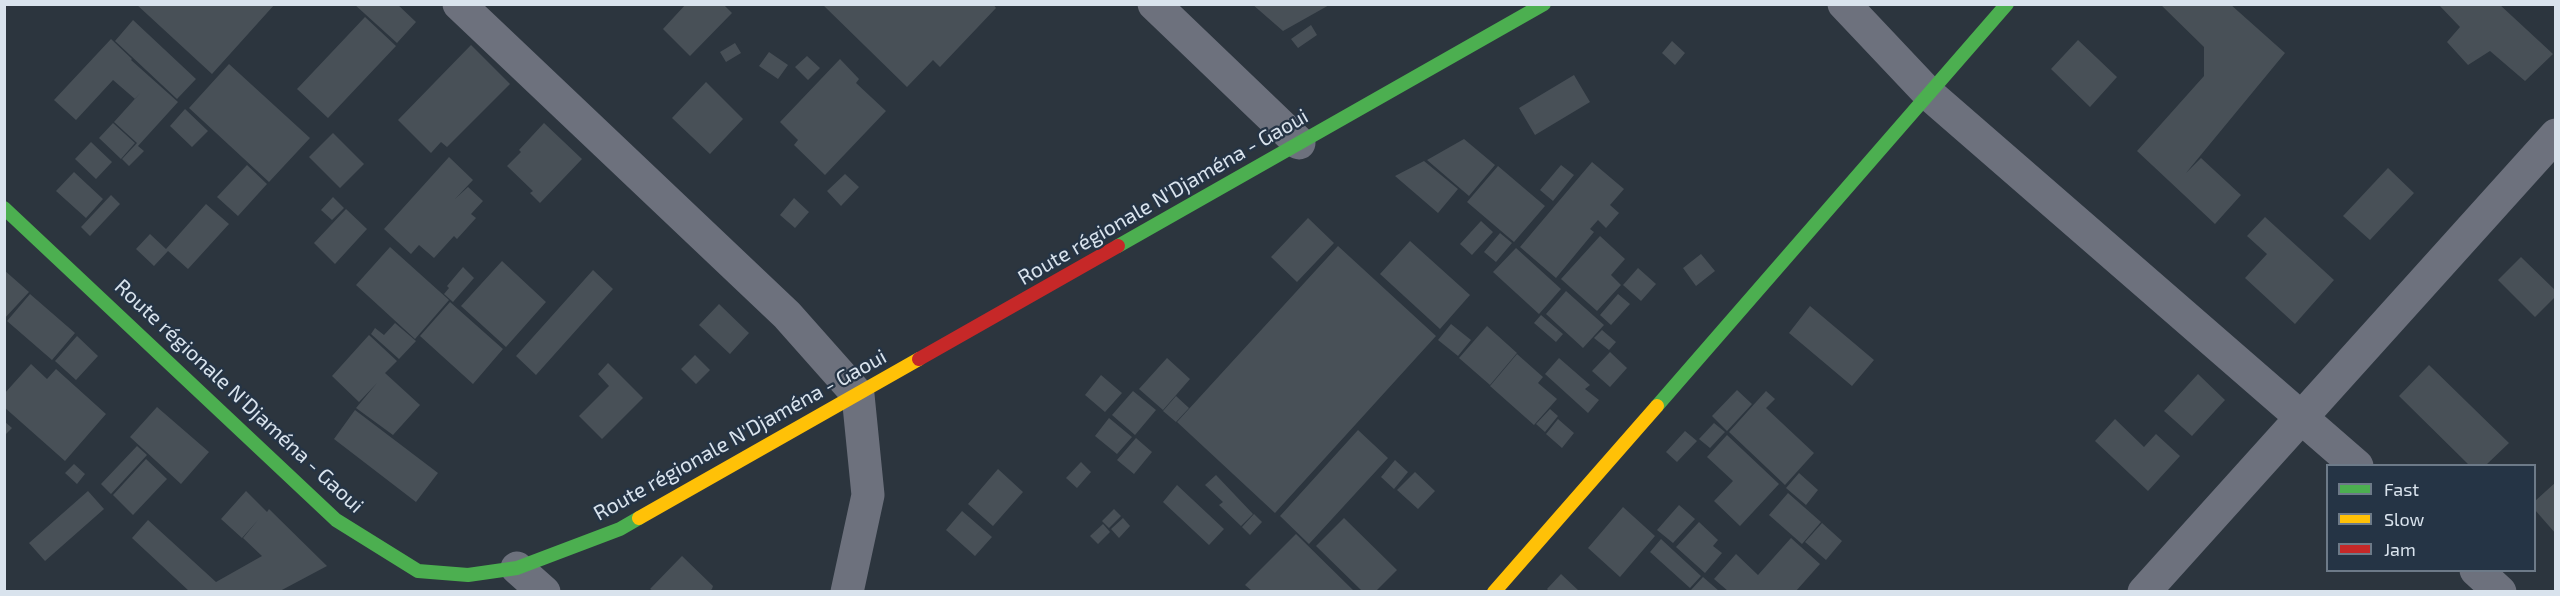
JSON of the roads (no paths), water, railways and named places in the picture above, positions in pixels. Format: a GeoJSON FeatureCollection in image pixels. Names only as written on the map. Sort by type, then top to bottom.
{"type":"FeatureCollection","features":[{"type":"Feature","properties":{"kind":"street"},"geometry":{"type":"LineString","coordinates":[[459,4],[787,315],[858,395],[868,495],[847,591]]}},
{"type":"Feature","properties":{"kind":"street"},"geometry":{"type":"LineString","coordinates":[[1154,4],[1299,143]]}},
{"type":"Feature","properties":{"kind":"street","name":"Route régionale N'Djaména - Gaoui"},"geometry":{"type":"LineString","coordinates":[[4,208],[336,520],[418,571],[455,583],[517,568],[620,529],[1544,4]]}},
{"type":"Feature","properties":{"kind":"street"},"geometry":{"type":"LineString","coordinates":[[1844,4],[1930,94],[2356,464]]}},
{"type":"Feature","properties":{"kind":"street"},"geometry":{"type":"LineString","coordinates":[[1494,591],[2007,4]]}},
{"type":"Feature","properties":{"kind":"street"},"geometry":{"type":"LineString","coordinates":[[2144,591],[2556,135]]}},
{"type":"Feature","properties":{"kind":"street"},"geometry":{"type":"LineString","coordinates":[[517,568],[544,591]]}},
{"type":"Feature","properties":{"kind":"street"},"geometry":{"type":"LineString","coordinates":[[2478,572],[2500,591]]}}]}
